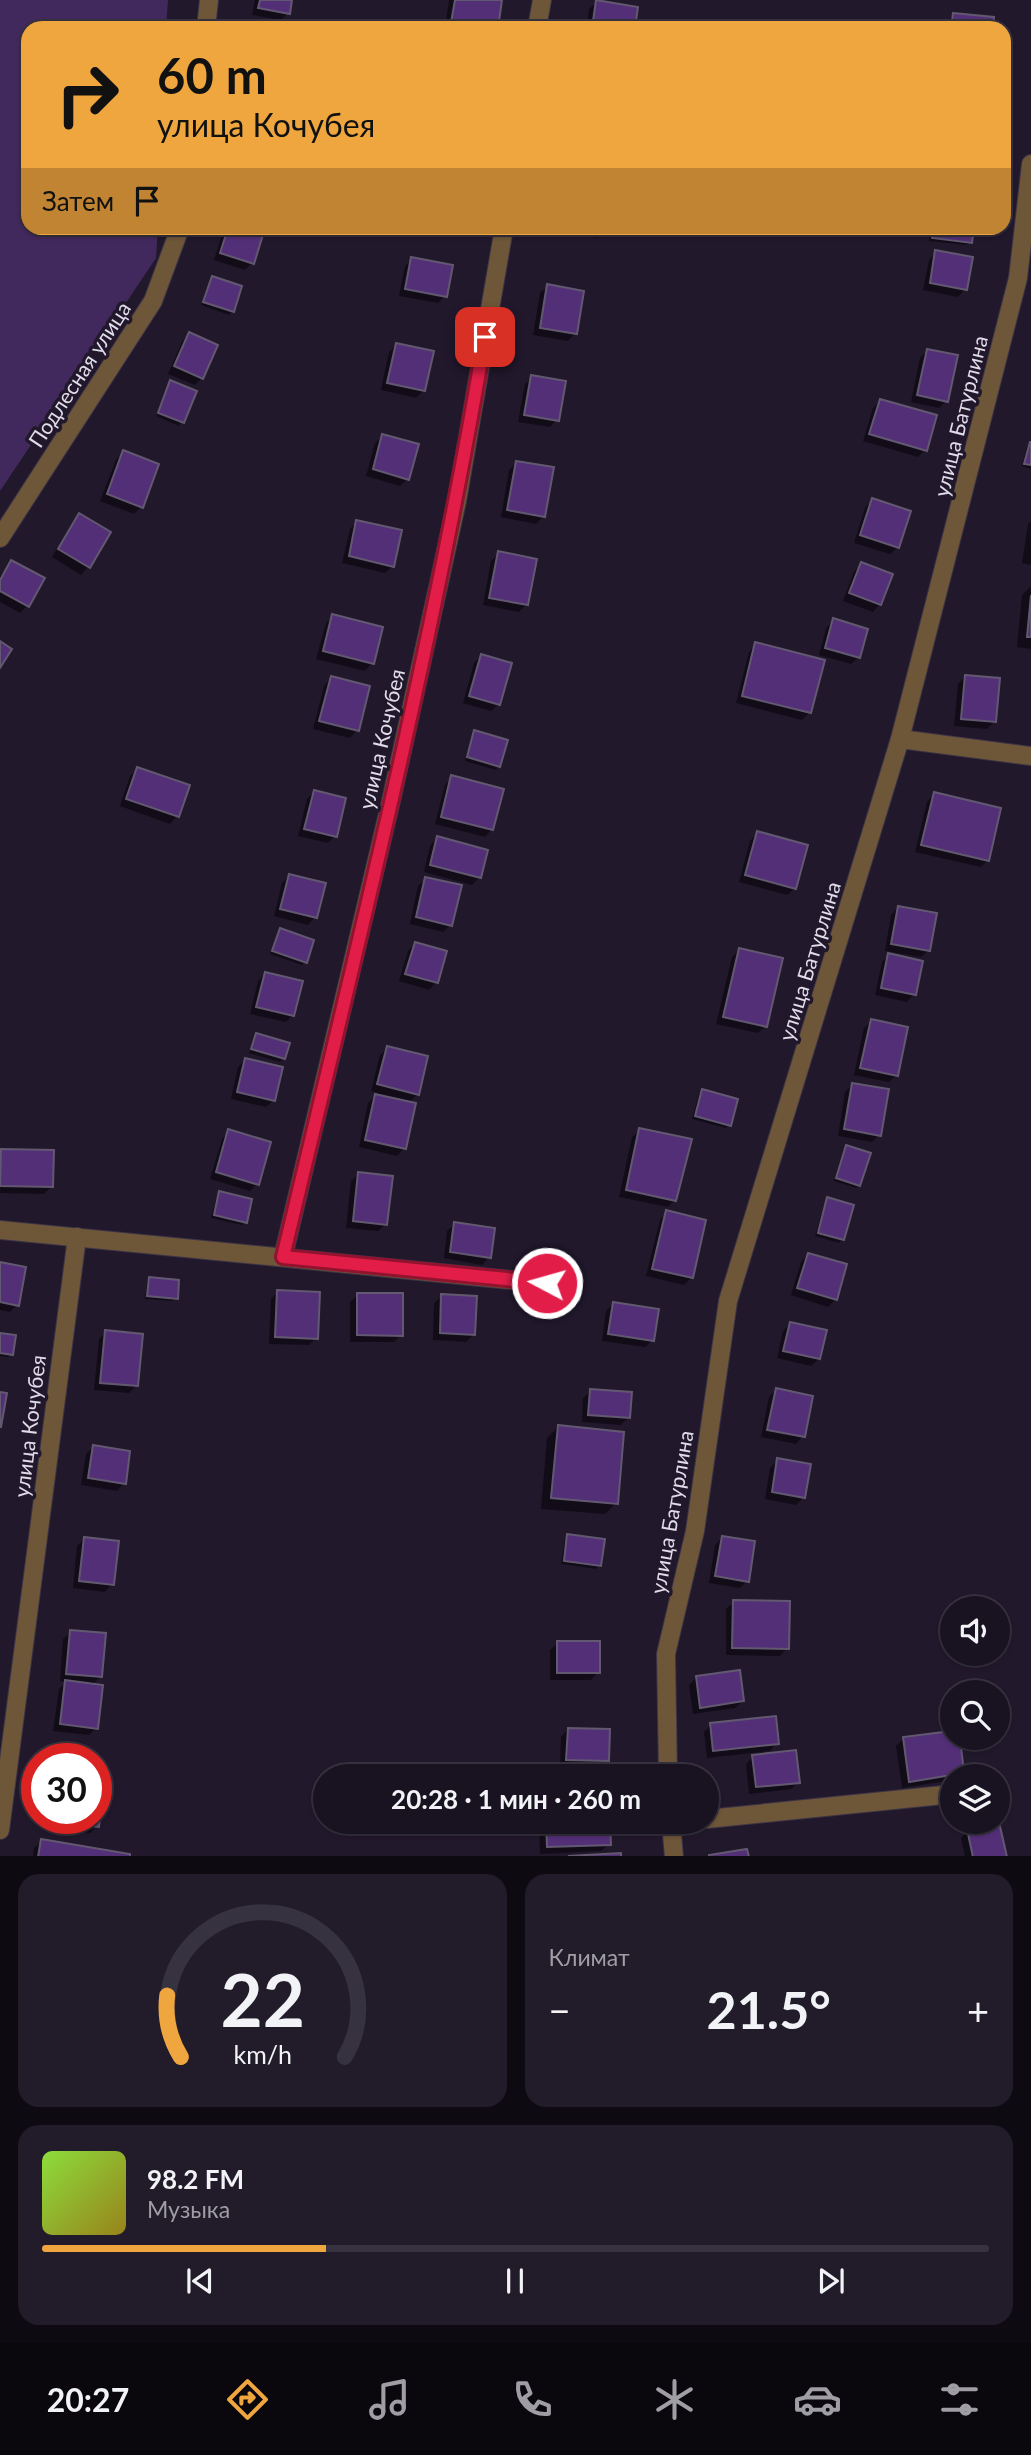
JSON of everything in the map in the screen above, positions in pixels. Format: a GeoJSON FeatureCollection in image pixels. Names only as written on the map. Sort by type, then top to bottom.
{"type":"FeatureCollection","features":[{"type":"Feature","properties":{"kind":"street"},"geometry":{"type":"LineString","coordinates":[[207,21],[209,0]]}},
{"type":"Feature","properties":{"kind":"street"},"geometry":{"type":"LineString","coordinates":[[538,21],[542,0]]}},
{"type":"Feature","properties":{"kind":"street","name":"улица Батурлина"},"geometry":{"type":"LineString","coordinates":[[668,1764],[666,1654],[695,1531],[729,1301],[901,739],[1018,278],[1031,164]]}},
{"type":"Feature","properties":{"kind":"street","name":"Подлесная улица"},"geometry":{"type":"LineString","coordinates":[[0,538],[153,301],[177,235]]}},
{"type":"Feature","properties":{"kind":"street","name":"улица Кочубея"},"geometry":{"type":"LineString","coordinates":[[283,1257],[391,801],[457,501],[503,235]]}},
{"type":"Feature","properties":{"kind":"street"},"geometry":{"type":"LineString","coordinates":[[901,739],[1031,756]]}},
{"type":"Feature","properties":{"kind":"street"},"geometry":{"type":"LineString","coordinates":[[0,1230],[573,1286]]}},
{"type":"Feature","properties":{"kind":"street","name":"улица Кочубея"},"geometry":{"type":"LineString","coordinates":[[0,1830],[77,1237]]}},
{"type":"Feature","properties":{"kind":"street"},"geometry":{"type":"LineString","coordinates":[[719,1818],[940,1795]]}},
{"type":"Feature","properties":{"kind":"street"},"geometry":{"type":"LineString","coordinates":[[674,1856],[675,1834]]}},
{"type":"Feature","properties":{"kind":"shaded area"},"geometry":{"type":"Polygon","coordinates":[[[0,0],[168,0],[166,21],[21,21],[21,235],[158,235],[156,258],[0,491],[0,0]]]}},
{"type":"Feature","properties":{"kind":"building"},"geometry":{"type":"Polygon","coordinates":[[[260,0],[292,0],[290,14],[258,8],[260,0]]]}},
{"type":"Feature","properties":{"kind":"building"},"geometry":{"type":"Polygon","coordinates":[[[455,0],[502,0],[499,21],[451,21],[455,0]]]}},
{"type":"Feature","properties":{"kind":"building"},"geometry":{"type":"Polygon","coordinates":[[[596,0],[638,7],[636,21],[593,21],[596,0]]]}},
{"type":"Feature","properties":{"kind":"building"},"geometry":{"type":"Polygon","coordinates":[[[953,13],[994,17],[994,21],[952,21],[953,13]]]}},
{"type":"Feature","properties":{"kind":"building"},"geometry":{"type":"Polygon","coordinates":[[[226,235],[263,235],[254,264],[220,253],[226,235]]]}},
{"type":"Feature","properties":{"kind":"building"},"geometry":{"type":"Polygon","coordinates":[[[932,235],[973,235],[972,243],[932,238],[932,235]]]}},
{"type":"Feature","properties":{"kind":"building"},"geometry":{"type":"Polygon","coordinates":[[[935,250],[973,257],[967,290],[930,283],[935,250]]]}},
{"type":"Feature","properties":{"kind":"building"},"geometry":{"type":"Polygon","coordinates":[[[411,257],[453,265],[447,297],[405,289],[411,257]]]}},
{"type":"Feature","properties":{"kind":"building"},"geometry":{"type":"Polygon","coordinates":[[[212,276],[242,286],[234,312],[203,302],[212,276]]]}},
{"type":"Feature","properties":{"kind":"building"},"geometry":{"type":"Polygon","coordinates":[[[547,284],[584,291],[577,334],[540,328],[547,284]]]}},
{"type":"Feature","properties":{"kind":"building"},"geometry":{"type":"Polygon","coordinates":[[[189,332],[218,345],[203,379],[174,366],[189,332]]]}},
{"type":"Feature","properties":{"kind":"building"},"geometry":{"type":"Polygon","coordinates":[[[396,343],[434,351],[425,391],[387,383],[396,343]]]}},
{"type":"Feature","properties":{"kind":"building"},"geometry":{"type":"Polygon","coordinates":[[[927,349],[958,355],[948,402],[917,395],[927,349]]]}},
{"type":"Feature","properties":{"kind":"building"},"geometry":{"type":"Polygon","coordinates":[[[531,375],[566,381],[559,421],[524,415],[531,375]]]}},
{"type":"Feature","properties":{"kind":"building"},"geometry":{"type":"Polygon","coordinates":[[[170,380],[197,391],[184,423],[158,413],[170,380]]]}},
{"type":"Feature","properties":{"kind":"building"},"geometry":{"type":"Polygon","coordinates":[[[880,399],[937,415],[927,451],[869,434],[880,399]]]}},
{"type":"Feature","properties":{"kind":"building"},"geometry":{"type":"Polygon","coordinates":[[[382,434],[419,444],[409,480],[373,469],[382,434]]]}},
{"type":"Feature","properties":{"kind":"building"},"geometry":{"type":"Polygon","coordinates":[[[1031,442],[1031,465],[1024,464],[1031,442]]]}},
{"type":"Feature","properties":{"kind":"building"},"geometry":{"type":"Polygon","coordinates":[[[123,450],[159,464],[143,508],[107,494],[123,450]]]}},
{"type":"Feature","properties":{"kind":"building"},"geometry":{"type":"Polygon","coordinates":[[[516,461],[554,467],[545,517],[507,510],[516,461]]]}},
{"type":"Feature","properties":{"kind":"building"},"geometry":{"type":"Polygon","coordinates":[[[872,498],[911,511],[899,548],[860,535],[872,498]]]}},
{"type":"Feature","properties":{"kind":"building"},"geometry":{"type":"Polygon","coordinates":[[[79,513],[111,532],[90,568],[58,549],[79,513]]]}},
{"type":"Feature","properties":{"kind":"building"},"geometry":{"type":"Polygon","coordinates":[[[356,520],[402,530],[394,567],[349,556],[356,520]]]}},
{"type":"Feature","properties":{"kind":"building"},"geometry":{"type":"Polygon","coordinates":[[[498,551],[537,559],[528,605],[489,598],[498,551]]]}},
{"type":"Feature","properties":{"kind":"building"},"geometry":{"type":"Polygon","coordinates":[[[11,560],[45,578],[29,607],[0,591],[0,580],[11,560]]]}},
{"type":"Feature","properties":{"kind":"building"},"geometry":{"type":"Polygon","coordinates":[[[861,562],[893,574],[881,605],[849,593],[861,562]]]}},
{"type":"Feature","properties":{"kind":"building"},"geometry":{"type":"Polygon","coordinates":[[[1031,595],[1031,637],[1027,637],[1031,595]]]}},
{"type":"Feature","properties":{"kind":"building"},"geometry":{"type":"Polygon","coordinates":[[[332,614],[383,627],[374,664],[323,651],[332,614]]]}},
{"type":"Feature","properties":{"kind":"building"},"geometry":{"type":"Polygon","coordinates":[[[833,618],[868,629],[860,658],[825,648],[833,618]]]}},
{"type":"Feature","properties":{"kind":"building"},"geometry":{"type":"Polygon","coordinates":[[[0,641],[12,649],[0,668],[0,641]]]}},
{"type":"Feature","properties":{"kind":"building"},"geometry":{"type":"Polygon","coordinates":[[[755,642],[825,660],[811,713],[742,696],[755,642]]]}},
{"type":"Feature","properties":{"kind":"building"},"geometry":{"type":"Polygon","coordinates":[[[481,654],[512,663],[500,705],[469,696],[481,654]]]}},
{"type":"Feature","properties":{"kind":"building"},"geometry":{"type":"Polygon","coordinates":[[[965,675],[1000,678],[996,722],[961,719],[965,675]]]}},
{"type":"Feature","properties":{"kind":"building"},"geometry":{"type":"Polygon","coordinates":[[[331,676],[370,686],[359,731],[319,721],[331,676]]]}},
{"type":"Feature","properties":{"kind":"building"},"geometry":{"type":"Polygon","coordinates":[[[474,730],[508,740],[500,767],[467,757],[474,730]]]}},
{"type":"Feature","properties":{"kind":"building"},"geometry":{"type":"Polygon","coordinates":[[[137,767],[190,785],[179,817],[126,799],[137,767]]]}},
{"type":"Feature","properties":{"kind":"building"},"geometry":{"type":"Polygon","coordinates":[[[451,775],[504,789],[493,830],[441,817],[451,775]]]}},
{"type":"Feature","properties":{"kind":"building"},"geometry":{"type":"Polygon","coordinates":[[[314,790],[346,798],[337,837],[304,829],[314,790]]]}},
{"type":"Feature","properties":{"kind":"building"},"geometry":{"type":"Polygon","coordinates":[[[934,792],[1001,808],[989,861],[921,845],[934,792]]]}},
{"type":"Feature","properties":{"kind":"building"},"geometry":{"type":"Polygon","coordinates":[[[757,831],[808,845],[796,889],[745,875],[757,831]]]}},
{"type":"Feature","properties":{"kind":"building"},"geometry":{"type":"Polygon","coordinates":[[[437,836],[488,850],[481,878],[430,865],[437,836]]]}},
{"type":"Feature","properties":{"kind":"building"},"geometry":{"type":"Polygon","coordinates":[[[289,874],[326,883],[317,918],[280,909],[289,874]]]}},
{"type":"Feature","properties":{"kind":"building"},"geometry":{"type":"Polygon","coordinates":[[[425,877],[462,885],[452,926],[416,917],[425,877]]]}},
{"type":"Feature","properties":{"kind":"building"},"geometry":{"type":"Polygon","coordinates":[[[898,906],[937,913],[930,951],[891,944],[898,906]]]}},
{"type":"Feature","properties":{"kind":"building"},"geometry":{"type":"Polygon","coordinates":[[[280,928],[314,940],[307,963],[272,951],[280,928]]]}},
{"type":"Feature","properties":{"kind":"building"},"geometry":{"type":"Polygon","coordinates":[[[415,942],[447,951],[438,983],[405,974],[415,942]]]}},
{"type":"Feature","properties":{"kind":"building"},"geometry":{"type":"Polygon","coordinates":[[[739,948],[783,958],[767,1027],[723,1017],[739,948]]]}},
{"type":"Feature","properties":{"kind":"building"},"geometry":{"type":"Polygon","coordinates":[[[888,953],[923,961],[916,995],[881,988],[888,953]]]}},
{"type":"Feature","properties":{"kind":"building"},"geometry":{"type":"Polygon","coordinates":[[[265,972],[303,981],[294,1016],[256,1007],[265,972]]]}},
{"type":"Feature","properties":{"kind":"building"},"geometry":{"type":"Polygon","coordinates":[[[871,1019],[908,1027],[898,1076],[860,1068],[871,1019]]]}},
{"type":"Feature","properties":{"kind":"building"},"geometry":{"type":"Polygon","coordinates":[[[256,1033],[290,1043],[285,1059],[251,1049],[256,1033]]]}},
{"type":"Feature","properties":{"kind":"building"},"geometry":{"type":"Polygon","coordinates":[[[387,1046],[428,1056],[419,1095],[377,1084],[387,1046]]]}},
{"type":"Feature","properties":{"kind":"building"},"geometry":{"type":"Polygon","coordinates":[[[245,1058],[283,1067],[275,1101],[237,1092],[245,1058]]]}},
{"type":"Feature","properties":{"kind":"building"},"geometry":{"type":"Polygon","coordinates":[[[852,1083],[889,1089],[881,1136],[844,1129],[852,1083]]]}},
{"type":"Feature","properties":{"kind":"building"},"geometry":{"type":"Polygon","coordinates":[[[702,1089],[738,1099],[731,1126],[695,1116],[702,1089]]]}},
{"type":"Feature","properties":{"kind":"building"},"geometry":{"type":"Polygon","coordinates":[[[375,1094],[416,1103],[406,1149],[365,1140],[375,1094]]]}},
{"type":"Feature","properties":{"kind":"building"},"geometry":{"type":"Polygon","coordinates":[[[639,1128],[692,1139],[676,1201],[626,1190],[639,1128]]]}},
{"type":"Feature","properties":{"kind":"building"},"geometry":{"type":"Polygon","coordinates":[[[228,1129],[271,1142],[259,1185],[216,1172],[228,1129]]]}},
{"type":"Feature","properties":{"kind":"building"},"geometry":{"type":"Polygon","coordinates":[[[846,1145],[871,1153],[860,1186],[836,1178],[846,1145]]]}},
{"type":"Feature","properties":{"kind":"building"},"geometry":{"type":"Polygon","coordinates":[[[1,1149],[54,1150],[53,1187],[0,1186],[1,1149]]]}},
{"type":"Feature","properties":{"kind":"building"},"geometry":{"type":"Polygon","coordinates":[[[358,1172],[393,1176],[387,1225],[353,1221],[358,1172]]]}},
{"type":"Feature","properties":{"kind":"building"},"geometry":{"type":"Polygon","coordinates":[[[219,1191],[252,1199],[247,1223],[214,1215],[219,1191]]]}},
{"type":"Feature","properties":{"kind":"building"},"geometry":{"type":"Polygon","coordinates":[[[827,1197],[854,1205],[844,1240],[818,1233],[827,1197]]]}},
{"type":"Feature","properties":{"kind":"building"},"geometry":{"type":"Polygon","coordinates":[[[666,1210],[706,1220],[693,1278],[652,1269],[666,1210]]]}},
{"type":"Feature","properties":{"kind":"building"},"geometry":{"type":"Polygon","coordinates":[[[454,1222],[495,1228],[491,1258],[450,1252],[454,1222]]]}},
{"type":"Feature","properties":{"kind":"building"},"geometry":{"type":"Polygon","coordinates":[[[808,1253],[847,1264],[837,1300],[797,1288],[808,1253]]]}},
{"type":"Feature","properties":{"kind":"building"},"geometry":{"type":"Polygon","coordinates":[[[0,1262],[26,1267],[19,1306],[0,1302],[0,1262]]]}},
{"type":"Feature","properties":{"kind":"building"},"geometry":{"type":"Polygon","coordinates":[[[149,1277],[179,1280],[178,1299],[147,1296],[149,1277]]]}},
{"type":"Feature","properties":{"kind":"building"},"geometry":{"type":"Polygon","coordinates":[[[277,1290],[320,1292],[318,1339],[275,1337],[277,1290]]]}},
{"type":"Feature","properties":{"kind":"building"},"geometry":{"type":"Polygon","coordinates":[[[357,1293],[403,1293],[403,1336],[357,1335],[357,1293]]]}},
{"type":"Feature","properties":{"kind":"building"},"geometry":{"type":"Polygon","coordinates":[[[441,1294],[477,1296],[475,1335],[440,1333],[441,1294]]]}},
{"type":"Feature","properties":{"kind":"building"},"geometry":{"type":"Polygon","coordinates":[[[613,1302],[659,1309],[654,1341],[608,1334],[613,1302]]]}},
{"type":"Feature","properties":{"kind":"building"},"geometry":{"type":"Polygon","coordinates":[[[790,1322],[827,1330],[820,1359],[783,1351],[790,1322]]]}},
{"type":"Feature","properties":{"kind":"building"},"geometry":{"type":"Polygon","coordinates":[[[105,1330],[143,1334],[138,1386],[100,1383],[105,1330]]]}},
{"type":"Feature","properties":{"kind":"building"},"geometry":{"type":"Polygon","coordinates":[[[0,1333],[16,1335],[13,1355],[0,1353],[0,1333]]]}},
{"type":"Feature","properties":{"kind":"building"},"geometry":{"type":"Polygon","coordinates":[[[776,1388],[813,1396],[805,1437],[767,1430],[776,1388]]]}},
{"type":"Feature","properties":{"kind":"building"},"geometry":{"type":"Polygon","coordinates":[[[590,1389],[632,1392],[630,1418],[588,1415],[590,1389]]]}},
{"type":"Feature","properties":{"kind":"building"},"geometry":{"type":"Polygon","coordinates":[[[0,1392],[7,1393],[1,1427],[0,1427],[0,1392]]]}},
{"type":"Feature","properties":{"kind":"building"},"geometry":{"type":"Polygon","coordinates":[[[558,1425],[624,1432],[618,1504],[551,1498],[558,1425]]]}},
{"type":"Feature","properties":{"kind":"building"},"geometry":{"type":"Polygon","coordinates":[[[93,1445],[130,1451],[126,1484],[88,1478],[93,1445]]]}},
{"type":"Feature","properties":{"kind":"building"},"geometry":{"type":"Polygon","coordinates":[[[777,1458],[811,1464],[805,1498],[772,1492],[777,1458]]]}},
{"type":"Feature","properties":{"kind":"building"},"geometry":{"type":"Polygon","coordinates":[[[567,1534],[605,1539],[601,1566],[564,1561],[567,1534]]]}},
{"type":"Feature","properties":{"kind":"building"},"geometry":{"type":"Polygon","coordinates":[[[722,1536],[755,1541],[749,1582],[715,1576],[722,1536]]]}},
{"type":"Feature","properties":{"kind":"building"},"geometry":{"type":"Polygon","coordinates":[[[84,1537],[119,1541],[114,1585],[79,1581],[84,1537]]]}},
{"type":"Feature","properties":{"kind":"building"},"geometry":{"type":"Polygon","coordinates":[[[733,1600],[790,1601],[789,1649],[732,1648],[733,1600]]]}},
{"type":"Feature","properties":{"kind":"building"},"geometry":{"type":"Polygon","coordinates":[[[70,1630],[106,1633],[102,1677],[66,1674],[70,1630]]]}},
{"type":"Feature","properties":{"kind":"building"},"geometry":{"type":"Polygon","coordinates":[[[557,1641],[600,1641],[600,1673],[557,1673],[557,1641]]]}},
{"type":"Feature","properties":{"kind":"building"},"geometry":{"type":"Polygon","coordinates":[[[740,1670],[744,1701],[700,1708],[696,1676],[740,1670]]]}},
{"type":"Feature","properties":{"kind":"building"},"geometry":{"type":"Polygon","coordinates":[[[65,1680],[103,1685],[98,1729],[60,1724],[65,1680]]]}},
{"type":"Feature","properties":{"kind":"building"},"geometry":{"type":"Polygon","coordinates":[[[776,1716],[779,1744],[713,1751],[710,1723],[776,1716]]]}},
{"type":"Feature","properties":{"kind":"building"},"geometry":{"type":"Polygon","coordinates":[[[568,1728],[610,1729],[609,1761],[566,1760],[568,1728]]]}},
{"type":"Feature","properties":{"kind":"building"},"geometry":{"type":"Polygon","coordinates":[[[940,1732],[940,1750],[961,1750],[963,1764],[940,1764],[940,1777],[909,1782],[903,1737],[940,1732]]]}},
{"type":"Feature","properties":{"kind":"building"},"geometry":{"type":"Polygon","coordinates":[[[796,1750],[800,1783],[756,1787],[752,1755],[796,1750]]]}},
{"type":"Feature","properties":{"kind":"building"},"geometry":{"type":"Polygon","coordinates":[[[546,1834],[611,1834],[611,1845],[547,1847],[546,1834]]]}},
{"type":"Feature","properties":{"kind":"building"},"geometry":{"type":"Polygon","coordinates":[[[968,1834],[1002,1834],[1007,1856],[973,1856],[968,1834]]]}},
{"type":"Feature","properties":{"kind":"building"},"geometry":{"type":"Polygon","coordinates":[[[41,1839],[130,1854],[130,1856],[38,1856],[41,1839]]]}},
{"type":"Feature","properties":{"kind":"building"},"geometry":{"type":"Polygon","coordinates":[[[747,1849],[749,1856],[709,1856],[747,1849]]]}},
{"type":"Feature","properties":{"kind":"building"},"geometry":{"type":"Polygon","coordinates":[[[621,1853],[621,1856],[569,1856],[621,1853]]]}},
{"type":"Feature","properties":{"kind":"route"},"geometry":{"type":"LineString","coordinates":[[485,337],[457,501],[391,801],[283,1257],[547,1283]]}}]}
